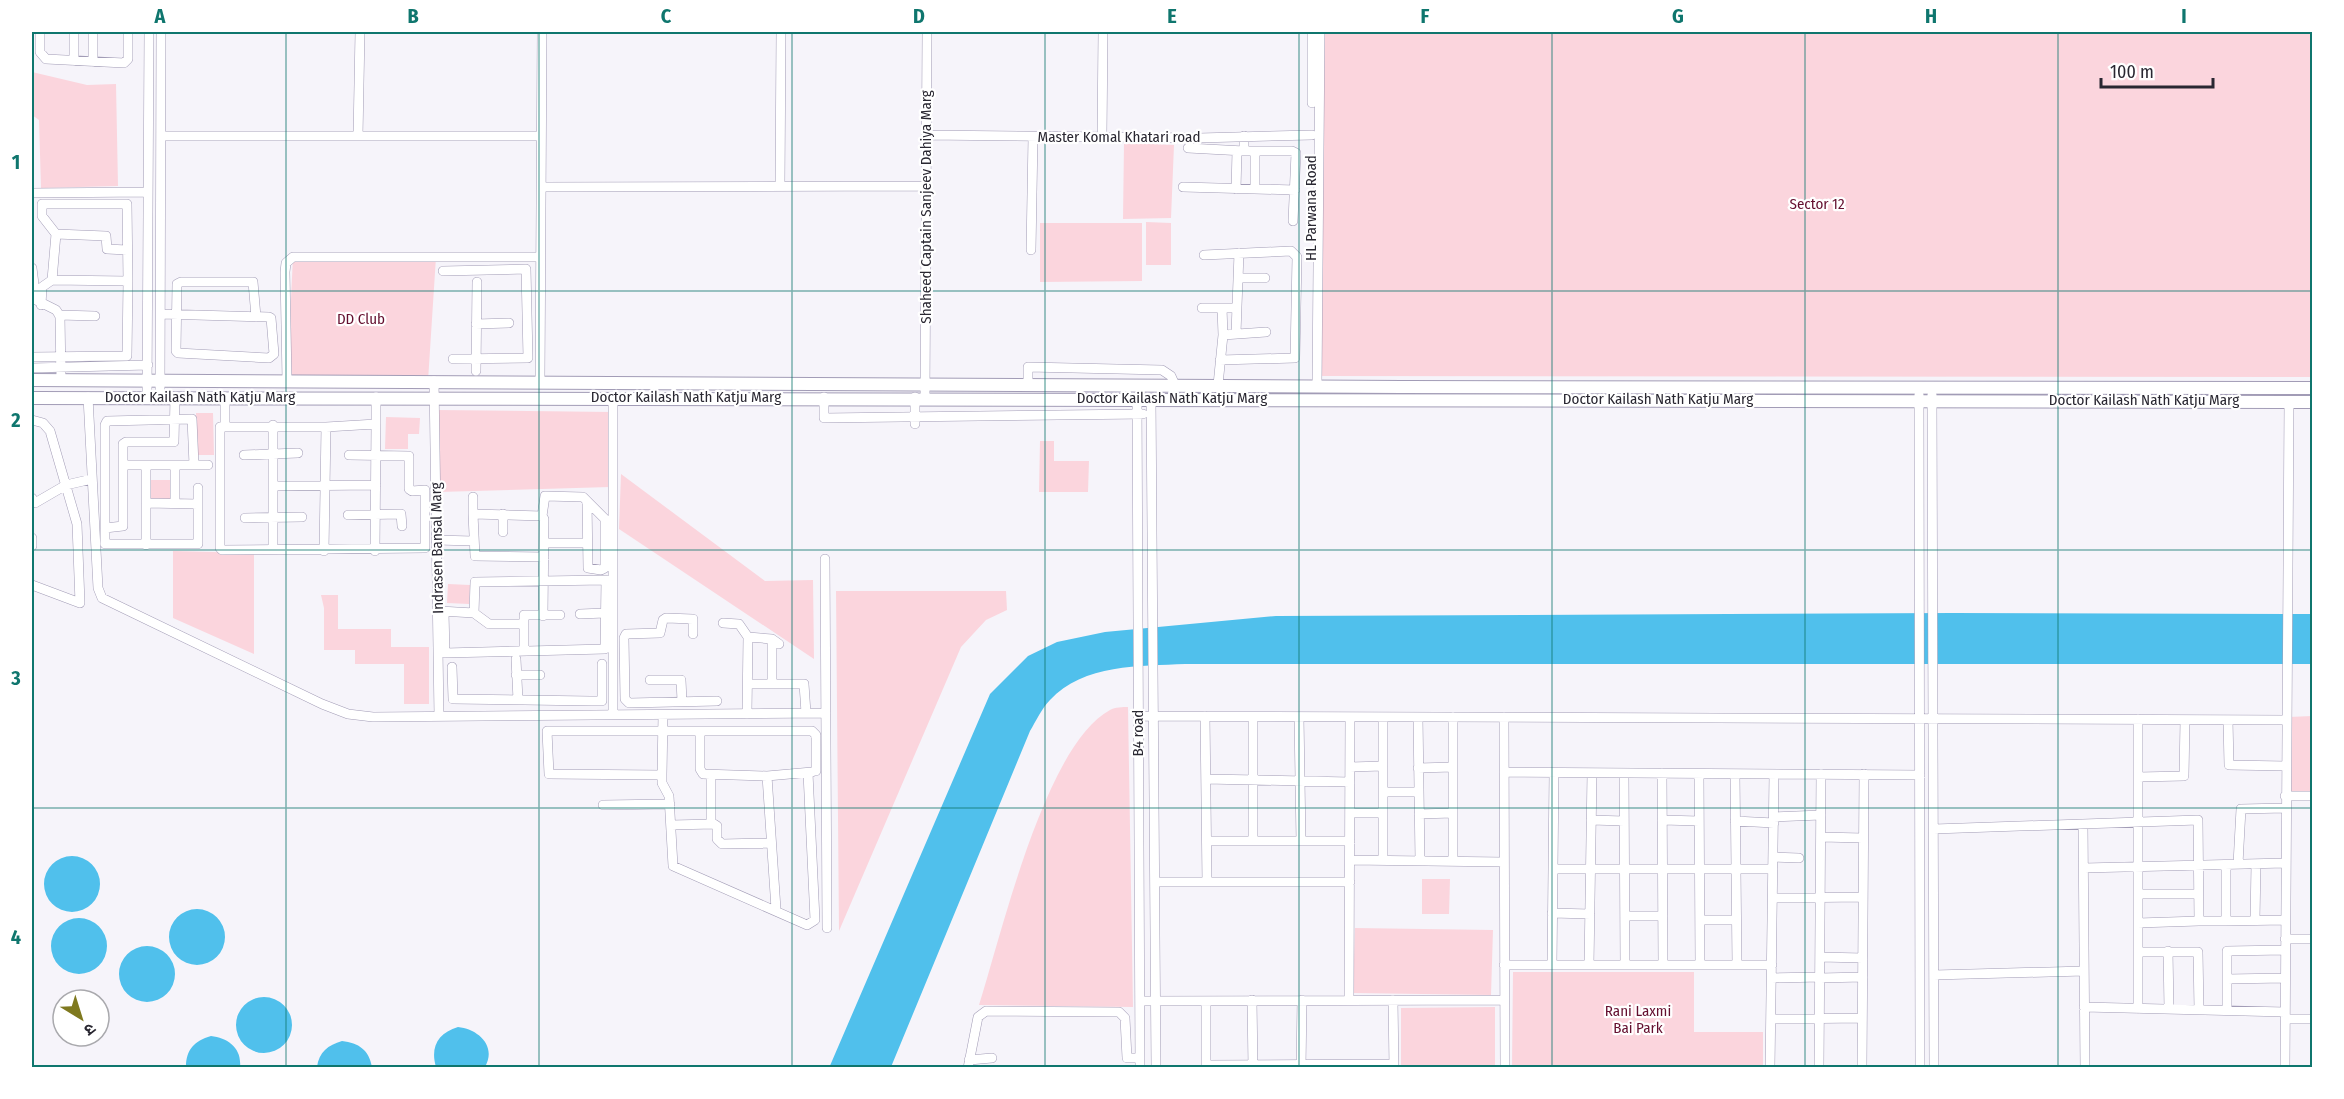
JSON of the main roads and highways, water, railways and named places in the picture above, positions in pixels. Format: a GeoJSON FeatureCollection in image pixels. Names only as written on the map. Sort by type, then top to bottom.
{"type":"FeatureCollection","features":[{"type":"Feature","properties":{"kind":"main road","name":"Doctor Kailash Nath Katju Marg"},"geometry":{"type":"LineString","coordinates":[[32,380],[61,374],[147,379],[1314,385],[1926,393],[2313,402]]}},
{"type":"Feature","properties":{"kind":"main road"},"geometry":{"type":"LineString","coordinates":[[1402,387],[1403,400]]}},
{"type":"Feature","properties":{"kind":"main road","name":"Doctor Kailash Nath Katju Marg"},"geometry":{"type":"LineString","coordinates":[[32,398],[824,397],[1403,400],[2313,388]]}},
{"type":"Feature","properties":{"kind":"water"},"geometry":{"type":"Polygon","coordinates":[[[2312,614],[2312,664],[1185,664],[1132,667],[1096,673],[1063,688],[1050,700],[1030,731],[891,1067],[829,1068],[990,694],[1028,656],[1057,642],[1105,632],[1276,616],[2312,614]]]}},
{"type":"Feature","properties":{"kind":"water"},"geometry":{"type":"Polygon","coordinates":[[[72,856],[83,858],[92,864],[98,873],[100,884],[98,895],[92,904],[83,910],[72,912],[61,910],[52,904],[46,895],[44,884],[46,873],[52,864],[61,858],[72,856]]]}},
{"type":"Feature","properties":{"kind":"water"},"geometry":{"type":"Polygon","coordinates":[[[197,909],[208,911],[217,917],[223,926],[225,937],[223,948],[217,957],[208,963],[197,965],[186,963],[177,957],[171,948],[169,937],[171,926],[177,917],[186,911],[197,909]]]}},
{"type":"Feature","properties":{"kind":"water"},"geometry":{"type":"Polygon","coordinates":[[[79,918],[90,920],[99,926],[105,935],[107,946],[105,957],[99,966],[90,972],[79,974],[68,972],[59,966],[53,957],[51,946],[53,935],[59,926],[68,920],[79,918]]]}},
{"type":"Feature","properties":{"kind":"water"},"geometry":{"type":"Polygon","coordinates":[[[147,946],[158,948],[167,954],[173,963],[175,974],[173,985],[167,994],[158,1000],[147,1002],[136,1000],[127,994],[121,985],[119,974],[121,963],[127,954],[136,948],[147,946]]]}},
{"type":"Feature","properties":{"kind":"water"},"geometry":{"type":"Polygon","coordinates":[[[264,997],[275,999],[284,1005],[290,1014],[292,1025],[290,1036],[284,1045],[275,1051],[264,1053],[253,1051],[244,1045],[238,1036],[236,1025],[238,1014],[244,1005],[253,999],[264,997]]]}},
{"type":"Feature","properties":{"kind":"water"},"geometry":{"type":"Polygon","coordinates":[[[458,1027],[472,1031],[484,1040],[489,1052],[485,1067],[436,1067],[434,1053],[437,1042],[445,1033],[458,1027]]]}},
{"type":"Feature","properties":{"kind":"water"},"geometry":{"type":"Polygon","coordinates":[[[211,1036],[233,1045],[239,1054],[240,1067],[186,1067],[192,1047],[211,1036]]]}},
{"type":"Feature","properties":{"kind":"water"},"geometry":{"type":"Polygon","coordinates":[[[342,1041],[362,1048],[372,1067],[317,1067],[325,1050],[342,1041]]]}},
{"type":"Feature","properties":{"kind":"park label","name":"Sector 12"},"geometry":{"type":"Point","coordinates":[1817,204]}},
{"type":"Feature","properties":{"kind":"park label","name":"DD Club"},"geometry":{"type":"Point","coordinates":[361,319]}},
{"type":"Feature","properties":{"kind":"park label","name":"Rani Laxmi Bai Park"},"geometry":{"type":"Point","coordinates":[1638,1020]}}]}
